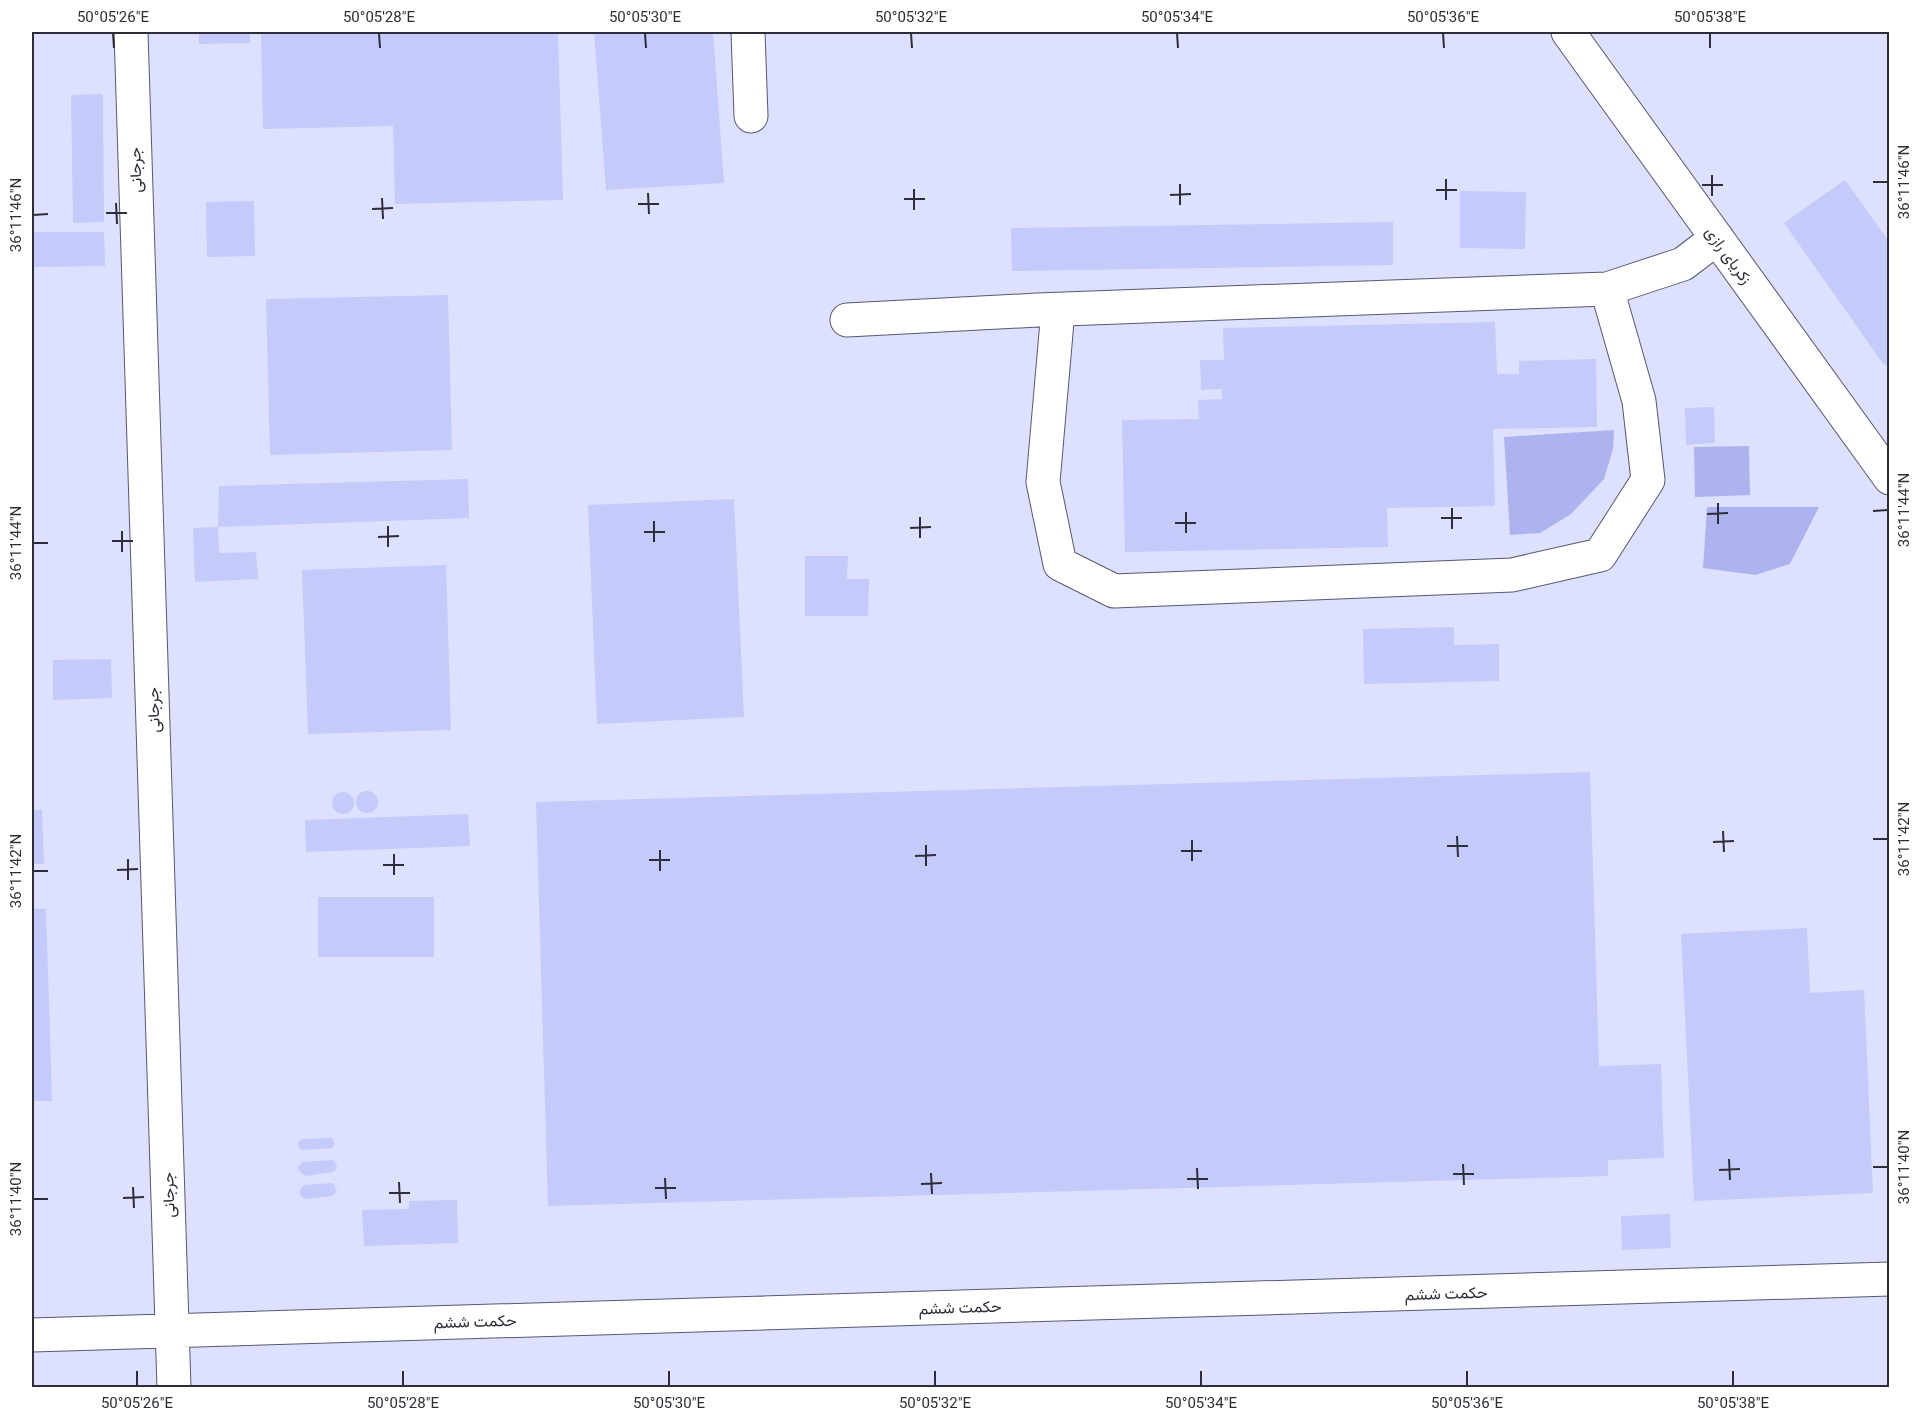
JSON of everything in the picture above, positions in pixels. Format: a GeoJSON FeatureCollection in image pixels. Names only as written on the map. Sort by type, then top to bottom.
{"type":"FeatureCollection","features":[{"type":"Feature","properties":{"kind":"street","name":"جرجانی"},"geometry":{"type":"LineString","coordinates":[[131,32],[174,1388]]}},
{"type":"Feature","properties":{"kind":"street"},"geometry":{"type":"LineString","coordinates":[[748,32],[751,116]]}},
{"type":"Feature","properties":{"kind":"street","name":"زکریای رازی"},"geometry":{"type":"LineString","coordinates":[[1568,32],[1890,478]]}},
{"type":"Feature","properties":{"kind":"street"},"geometry":{"type":"LineString","coordinates":[[847,320],[1607,289],[1683,264],[1717,238]]}},
{"type":"Feature","properties":{"kind":"street"},"geometry":{"type":"LineString","coordinates":[[1058,310],[1043,482],[1060,564],[1114,591],[1512,575],[1600,555],[1648,480],[1639,401],[1607,289]]}},
{"type":"Feature","properties":{"kind":"street","name":"حکمت ششم"},"geometry":{"type":"LineString","coordinates":[[32,1335],[1890,1280]]}},
{"type":"Feature","properties":{"kind":"shaded area"},"geometry":{"type":"Polygon","coordinates":[[[1614,430],[1613,449],[1604,479],[1571,514],[1540,533],[1510,535],[1504,437],[1614,430]]]}},
{"type":"Feature","properties":{"kind":"shaded area"},"geometry":{"type":"Polygon","coordinates":[[[1749,446],[1750,495],[1695,497],[1694,447],[1749,446]]]}},
{"type":"Feature","properties":{"kind":"shaded area"},"geometry":{"type":"Polygon","coordinates":[[[1707,507],[1819,507],[1790,564],[1755,575],[1703,568],[1707,507]]]}},
{"type":"Feature","properties":{"kind":"building"},"geometry":{"type":"Polygon","coordinates":[[[199,32],[250,32],[250,43],[199,44],[199,32]]]}},
{"type":"Feature","properties":{"kind":"building"},"geometry":{"type":"Polygon","coordinates":[[[261,32],[558,32],[563,200],[395,204],[393,126],[263,129],[261,32]]]}},
{"type":"Feature","properties":{"kind":"building"},"geometry":{"type":"Polygon","coordinates":[[[594,32],[713,32],[724,183],[606,190],[594,32]]]}},
{"type":"Feature","properties":{"kind":"building"},"geometry":{"type":"Polygon","coordinates":[[[103,94],[104,222],[73,223],[71,95],[103,94]]]}},
{"type":"Feature","properties":{"kind":"building"},"geometry":{"type":"Polygon","coordinates":[[[1845,180],[1890,243],[1890,362],[1884,365],[1784,223],[1845,180]]]}},
{"type":"Feature","properties":{"kind":"building"},"geometry":{"type":"Polygon","coordinates":[[[1460,191],[1526,192],[1525,249],[1460,248],[1460,191]]]}},
{"type":"Feature","properties":{"kind":"building"},"geometry":{"type":"Polygon","coordinates":[[[254,201],[255,256],[207,257],[206,202],[254,201]]]}},
{"type":"Feature","properties":{"kind":"building"},"geometry":{"type":"Polygon","coordinates":[[[1393,222],[1393,265],[1012,271],[1011,228],[1393,222]]]}},
{"type":"Feature","properties":{"kind":"building"},"geometry":{"type":"Polygon","coordinates":[[[32,232],[104,232],[105,266],[32,267],[32,232]]]}},
{"type":"Feature","properties":{"kind":"building"},"geometry":{"type":"Polygon","coordinates":[[[448,295],[452,450],[270,455],[266,299],[448,295]]]}},
{"type":"Feature","properties":{"kind":"building"},"geometry":{"type":"Polygon","coordinates":[[[1495,322],[1497,374],[1519,374],[1519,361],[1596,359],[1597,427],[1493,429],[1495,506],[1387,508],[1388,547],[1125,552],[1122,420],[1199,419],[1198,400],[1222,399],[1222,389],[1201,390],[1200,360],[1224,360],[1223,328],[1495,322]]]}},
{"type":"Feature","properties":{"kind":"building"},"geometry":{"type":"Polygon","coordinates":[[[1714,407],[1715,443],[1686,445],[1685,408],[1714,407]]]}},
{"type":"Feature","properties":{"kind":"building"},"geometry":{"type":"Polygon","coordinates":[[[468,479],[469,518],[218,527],[219,486],[468,479]]]}},
{"type":"Feature","properties":{"kind":"building"},"geometry":{"type":"Polygon","coordinates":[[[734,499],[744,717],[597,724],[588,505],[734,499]]]}},
{"type":"Feature","properties":{"kind":"building"},"geometry":{"type":"Polygon","coordinates":[[[218,527],[219,553],[256,552],[258,579],[195,582],[193,528],[218,527]]]}},
{"type":"Feature","properties":{"kind":"building"},"geometry":{"type":"Polygon","coordinates":[[[805,556],[848,556],[847,579],[869,579],[868,616],[805,616],[805,556]]]}},
{"type":"Feature","properties":{"kind":"building"},"geometry":{"type":"Polygon","coordinates":[[[446,565],[451,730],[308,734],[302,570],[446,565]]]}},
{"type":"Feature","properties":{"kind":"building"},"geometry":{"type":"Polygon","coordinates":[[[1454,627],[1454,645],[1499,644],[1499,681],[1364,684],[1363,629],[1454,627]]]}},
{"type":"Feature","properties":{"kind":"building"},"geometry":{"type":"Polygon","coordinates":[[[111,659],[112,698],[53,700],[53,660],[111,659]]]}},
{"type":"Feature","properties":{"kind":"building"},"geometry":{"type":"Polygon","coordinates":[[[1590,772],[1599,1066],[1661,1064],[1664,1158],[1608,1160],[1608,1176],[548,1206],[536,802],[1590,772]]]}},
{"type":"Feature","properties":{"kind":"building"},"geometry":{"type":"Polygon","coordinates":[[[367,791],[375,794],[378,802],[375,810],[367,813],[359,810],[356,802],[359,794],[367,791]]]}},
{"type":"Feature","properties":{"kind":"building"},"geometry":{"type":"Polygon","coordinates":[[[343,792],[351,795],[354,803],[351,811],[343,814],[335,811],[332,803],[335,795],[343,792]]]}},
{"type":"Feature","properties":{"kind":"building"},"geometry":{"type":"Polygon","coordinates":[[[32,810],[42,810],[44,864],[32,864],[32,810]]]}},
{"type":"Feature","properties":{"kind":"building"},"geometry":{"type":"Polygon","coordinates":[[[468,814],[470,846],[306,852],[305,820],[468,814]]]}},
{"type":"Feature","properties":{"kind":"building"},"geometry":{"type":"Polygon","coordinates":[[[318,897],[434,897],[434,957],[318,957],[318,897]]]}},
{"type":"Feature","properties":{"kind":"building"},"geometry":{"type":"Polygon","coordinates":[[[32,909],[46,909],[52,1101],[32,1101],[32,909]]]}},
{"type":"Feature","properties":{"kind":"building"},"geometry":{"type":"Polygon","coordinates":[[[1807,928],[1810,993],[1864,990],[1873,1193],[1694,1201],[1681,934],[1807,928]]]}},
{"type":"Feature","properties":{"kind":"building"},"geometry":{"type":"Polygon","coordinates":[[[332,1138],[335,1144],[332,1148],[302,1150],[298,1146],[298,1142],[302,1139],[332,1138]]]}},
{"type":"Feature","properties":{"kind":"building"},"geometry":{"type":"Polygon","coordinates":[[[333,1160],[337,1166],[334,1172],[305,1176],[298,1168],[302,1162],[333,1160]]]}},
{"type":"Feature","properties":{"kind":"building"},"geometry":{"type":"Polygon","coordinates":[[[333,1183],[337,1191],[332,1196],[306,1199],[300,1195],[300,1189],[305,1185],[333,1183]]]}},
{"type":"Feature","properties":{"kind":"building"},"geometry":{"type":"Polygon","coordinates":[[[457,1200],[458,1243],[364,1246],[362,1210],[409,1209],[409,1201],[457,1200]]]}},
{"type":"Feature","properties":{"kind":"building"},"geometry":{"type":"Polygon","coordinates":[[[1670,1214],[1671,1248],[1622,1250],[1621,1216],[1670,1214]]]}}]}
